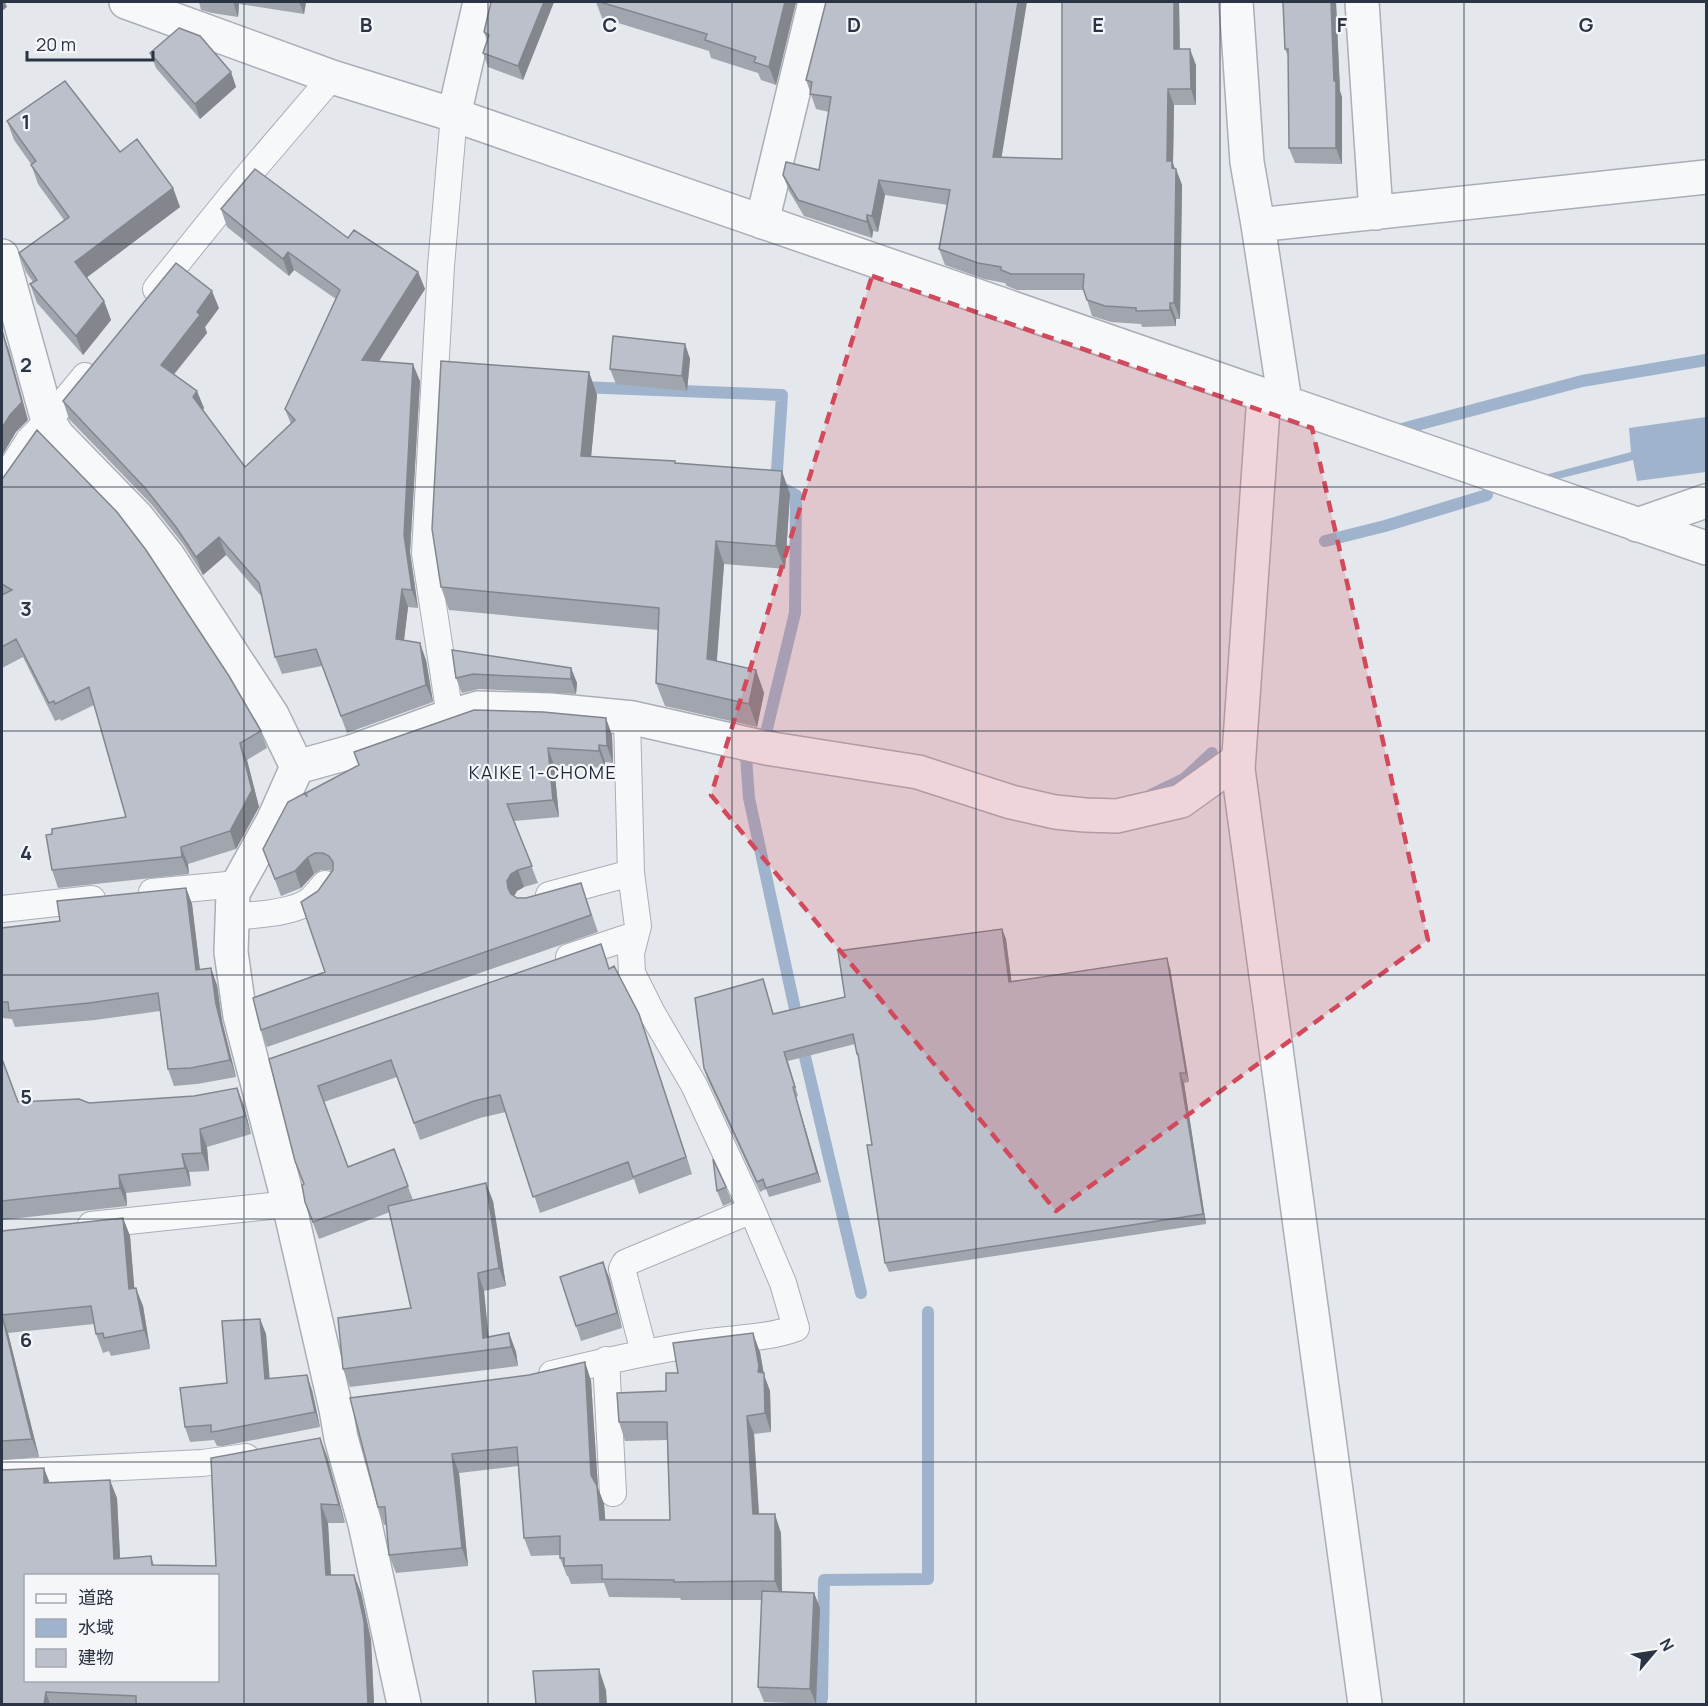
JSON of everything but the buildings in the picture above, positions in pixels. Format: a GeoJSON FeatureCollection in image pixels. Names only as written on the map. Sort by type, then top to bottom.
{"type":"FeatureCollection","features":[{"type":"Feature","properties":{"kind":"street"},"geometry":{"type":"LineString","coordinates":[[126,2],[332,77],[454,115],[1707,548]]}},
{"type":"Feature","properties":{"kind":"street"},"geometry":{"type":"LineString","coordinates":[[454,115],[480,2]]}},
{"type":"Feature","properties":{"kind":"street"},"geometry":{"type":"LineString","coordinates":[[762,222],[814,2]]}},
{"type":"Feature","properties":{"kind":"street"},"geometry":{"type":"LineString","coordinates":[[1236,2],[1247,162],[1258,225],[1274,399],[1238,769],[1365,1704]]}},
{"type":"Feature","properties":{"kind":"street"},"geometry":{"type":"LineString","coordinates":[[1362,2],[1376,213]]}},
{"type":"Feature","properties":{"kind":"street"},"geometry":{"type":"LineString","coordinates":[[1258,225],[1707,177]]}},
{"type":"Feature","properties":{"kind":"street"},"geometry":{"type":"LineString","coordinates":[[2,256],[48,421],[58,436],[137,517],[168,556],[272,715],[297,767],[273,821],[234,893],[231,916],[231,952],[240,1016],[289,1204],[345,1403],[329,1440],[365,1524],[404,1704]]}},
{"type":"Feature","properties":{"kind":"street"},"geometry":{"type":"LineString","coordinates":[[1637,525],[1707,501]]}},
{"type":"Feature","properties":{"kind":"street"},"geometry":{"type":"LineString","coordinates":[[297,767],[351,752],[478,708],[550,710],[627,718],[766,748],[918,772],[1011,802],[1055,812],[1085,815],[1117,816],[1181,801],[1238,760]]}},
{"type":"Feature","properties":{"kind":"lane"},"geometry":{"type":"LineString","coordinates":[[144,304],[245,179],[332,77]]}},
{"type":"Feature","properties":{"kind":"lane"},"geometry":{"type":"LineString","coordinates":[[450,716],[425,553],[441,266],[454,115]]}},
{"type":"Feature","properties":{"kind":"lane"},"geometry":{"type":"LineString","coordinates":[[2,483],[29,440],[48,421],[101,357]]}},
{"type":"Feature","properties":{"kind":"lane"},"geometry":{"type":"LineString","coordinates":[[534,1378],[644,1352],[781,1334],[796,1328],[783,1283],[752,1210],[694,1085],[652,1013],[632,973],[631,953],[638,926],[631,873],[627,718]]}},
{"type":"Feature","properties":{"kind":"lane"},"geometry":{"type":"LineString","coordinates":[[528,901],[631,873]]}},
{"type":"Feature","properties":{"kind":"lane"},"geometry":{"type":"LineString","coordinates":[[2,909],[238,884]]}},
{"type":"Feature","properties":{"kind":"lane"},"geometry":{"type":"LineString","coordinates":[[231,916],[256,916],[303,905],[311,900],[325,884]]}},
{"type":"Feature","properties":{"kind":"lane"},"geometry":{"type":"LineString","coordinates":[[543,966],[635,935]]}},
{"type":"Feature","properties":{"kind":"lane"},"geometry":{"type":"LineString","coordinates":[[72,1227],[289,1204]]}},
{"type":"Feature","properties":{"kind":"lane"},"geometry":{"type":"LineString","coordinates":[[644,1352],[622,1269],[625,1263],[752,1210]]}},
{"type":"Feature","properties":{"kind":"lane"},"geometry":{"type":"LineString","coordinates":[[606,1360],[613,1493]]}},
{"type":"Feature","properties":{"kind":"lane"},"geometry":{"type":"LineString","coordinates":[[2,1473],[202,1463],[271,1452]]}},
{"type":"Feature","properties":{"kind":"highlighted area"},"geometry":{"type":"Polygon","coordinates":[[[872,276],[1312,428],[1428,940],[1056,1211],[711,795],[872,276]]]}},
{"type":"Feature","properties":{"kind":"water"},"geometry":{"type":"Polygon","coordinates":[[[1706,417],[1706,472],[1637,481],[1633,460],[1546,482],[1541,476],[1631,452],[1629,428],[1706,417]]]}},
{"type":"Feature","properties":{"kind":"waterway"},"geometry":{"type":"LineString","coordinates":[[1392,428],[1398,430],[1582,381],[1706,360]]}},
{"type":"Feature","properties":{"kind":"waterway"},"geometry":{"type":"LineString","coordinates":[[580,387],[782,395],[776,485],[796,495],[795,613],[765,737],[773,736]]}},
{"type":"Feature","properties":{"kind":"waterway"},"geometry":{"type":"LineString","coordinates":[[1325,541],[1385,526],[1487,495]]}},
{"type":"Feature","properties":{"kind":"waterway"},"geometry":{"type":"LineString","coordinates":[[1151,795],[1184,779],[1212,753]]}},
{"type":"Feature","properties":{"kind":"waterway"},"geometry":{"type":"LineString","coordinates":[[746,757],[749,798],[798,1023]]}},
{"type":"Feature","properties":{"kind":"waterway"},"geometry":{"type":"LineString","coordinates":[[801,1040],[861,1293]]}},
{"type":"Feature","properties":{"kind":"waterway"},"geometry":{"type":"LineString","coordinates":[[820,1704],[822,1698],[824,1580],[928,1579],[928,1312]]}},
{"type":"Feature","properties":{"kind":"district","name":"KAIKE 1-CHOME"},"geometry":{"type":"Point","coordinates":[543,773]}}]}
